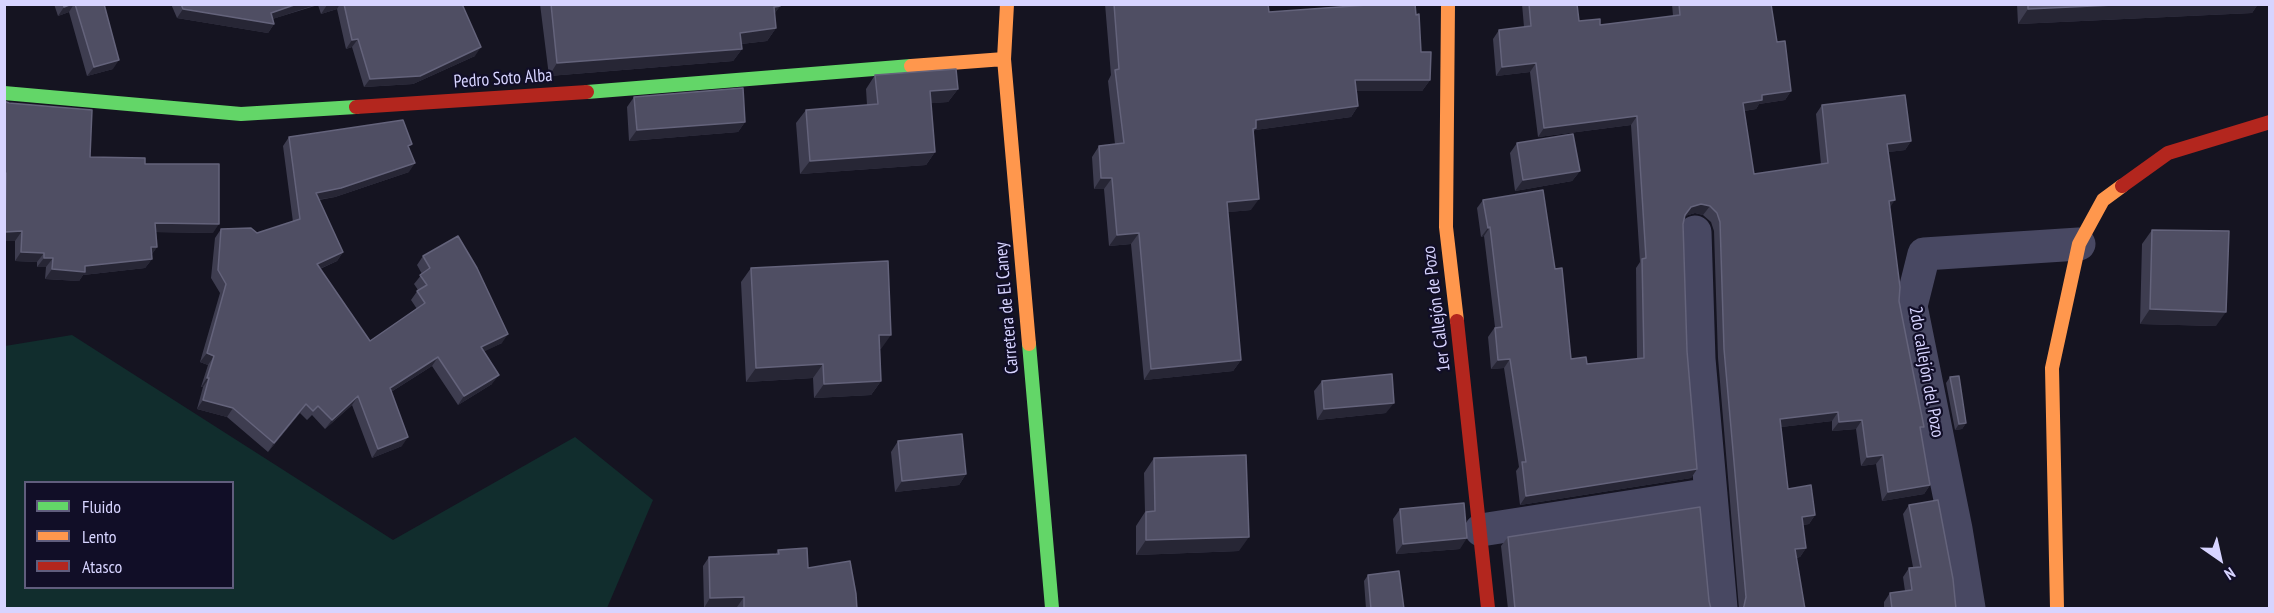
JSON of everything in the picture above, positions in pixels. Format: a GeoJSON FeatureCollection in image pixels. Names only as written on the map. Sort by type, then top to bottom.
{"type":"FeatureCollection","features":[{"type":"Feature","properties":{"kind":"street","name":"Carretera de El Caney"},"geometry":{"type":"LineString","coordinates":[[1007,4],[1004,59],[1052,609]]}},
{"type":"Feature","properties":{"kind":"street","name":"1er Callejón de Pozo"},"geometry":{"type":"LineString","coordinates":[[1448,4],[1446,227],[1488,609]]}},
{"type":"Feature","properties":{"kind":"street","name":"Pedro Soto Alba"},"geometry":{"type":"LineString","coordinates":[[4,93],[241,114],[1004,59]]}},
{"type":"Feature","properties":{"kind":"street"},"geometry":{"type":"LineString","coordinates":[[2057,609],[2052,368],[2079,244],[2103,200],[2168,153],[2270,122]]}},
{"type":"Feature","properties":{"kind":"street"},"geometry":{"type":"LineString","coordinates":[[1695,232],[1699,359],[1721,609]]}},
{"type":"Feature","properties":{"kind":"street","name":"2do callejón del Pozo"},"geometry":{"type":"LineString","coordinates":[[1969,609],[1956,529],[1911,306],[1924,254],[2079,244]]}},
{"type":"Feature","properties":{"kind":"street"},"geometry":{"type":"LineString","coordinates":[[1481,530],[1711,494]]}},
{"type":"Feature","properties":{"kind":"green space"},"geometry":{"type":"Polygon","coordinates":[[[72,335],[393,540],[575,437],[653,500],[607,608],[5,608],[5,346],[72,335]]]}},
{"type":"Feature","properties":{"kind":"building"},"geometry":{"type":"Polygon","coordinates":[[[75,4],[104,4],[119,60],[94,67],[75,4]]]}},
{"type":"Feature","properties":{"kind":"building"},"geometry":{"type":"Polygon","coordinates":[[[181,4],[297,4],[271,13],[274,24],[183,9],[181,4]]]}},
{"type":"Feature","properties":{"kind":"building"},"geometry":{"type":"Polygon","coordinates":[[[344,4],[462,4],[481,47],[420,76],[370,79],[358,39],[352,40],[344,4]]]}},
{"type":"Feature","properties":{"kind":"building"},"geometry":{"type":"Polygon","coordinates":[[[551,4],[779,4],[780,6],[774,7],[776,28],[740,33],[742,49],[557,63],[551,4]]]}},
{"type":"Feature","properties":{"kind":"building"},"geometry":{"type":"Polygon","coordinates":[[[1114,4],[1268,4],[1269,12],[1381,4],[1415,4],[1416,15],[1419,14],[1421,52],[1431,52],[1430,80],[1355,80],[1358,106],[1256,120],[1256,128],[1253,129],[1259,199],[1227,202],[1241,360],[1151,369],[1139,233],[1117,235],[1112,178],[1101,178],[1099,146],[1124,143],[1115,70],[1119,69],[1114,4]]]}},
{"type":"Feature","properties":{"kind":"building"},"geometry":{"type":"Polygon","coordinates":[[[1529,4],[1577,4],[1579,21],[1600,19],[1600,25],[1680,15],[1679,4],[1771,4],[1777,42],[1785,41],[1791,91],[1762,95],[1762,100],[1743,103],[1754,174],[1828,163],[1822,105],[1905,95],[1911,141],[1887,144],[1895,200],[1889,201],[1900,287],[1899,301],[1924,427],[1920,427],[1930,485],[1888,492],[1883,455],[1867,457],[1862,420],[1839,422],[1838,412],[1780,419],[1788,489],[1811,485],[1815,515],[1802,517],[1806,548],[1795,549],[1805,609],[1743,609],[1746,597],[1724,349],[1720,222],[1717,213],[1710,206],[1701,204],[1691,207],[1685,215],[1683,224],[1687,351],[1697,469],[1526,496],[1522,462],[1526,462],[1510,359],[1498,360],[1495,328],[1502,327],[1490,227],[1488,228],[1483,200],[1543,190],[1555,269],[1562,268],[1571,359],[1586,357],[1587,364],[1644,358],[1642,259],[1646,258],[1637,116],[1544,128],[1536,63],[1502,67],[1499,30],[1531,26],[1529,4]]]}},
{"type":"Feature","properties":{"kind":"building"},"geometry":{"type":"Polygon","coordinates":[[[2028,4],[2135,4],[2028,9],[2028,4]]]}},
{"type":"Feature","properties":{"kind":"building"},"geometry":{"type":"Polygon","coordinates":[[[956,69],[958,89],[930,91],[935,152],[810,161],[806,110],[878,104],[875,75],[956,69]]]}},
{"type":"Feature","properties":{"kind":"building"},"geometry":{"type":"Polygon","coordinates":[[[743,88],[745,122],[637,130],[634,97],[743,88]]]}},
{"type":"Feature","properties":{"kind":"building"},"geometry":{"type":"Polygon","coordinates":[[[4,101],[92,110],[90,157],[145,158],[145,164],[219,164],[219,224],[155,223],[157,247],[151,247],[152,259],[85,266],[85,272],[52,269],[53,258],[44,258],[44,253],[21,252],[22,231],[5,232],[4,101]]]}},
{"type":"Feature","properties":{"kind":"building"},"geometry":{"type":"Polygon","coordinates":[[[403,120],[412,144],[408,146],[415,163],[341,188],[316,193],[343,252],[317,264],[370,341],[425,303],[417,291],[427,285],[420,275],[430,268],[423,256],[458,236],[477,268],[508,334],[481,347],[499,375],[464,396],[438,357],[390,388],[408,437],[378,449],[358,396],[332,420],[318,406],[313,411],[306,404],[274,443],[233,408],[203,400],[214,356],[207,353],[226,284],[218,270],[221,229],[251,228],[257,233],[300,219],[289,137],[403,120]]]}},
{"type":"Feature","properties":{"kind":"building"},"geometry":{"type":"Polygon","coordinates":[[[1573,134],[1580,171],[1523,180],[1517,143],[1573,134]]]}},
{"type":"Feature","properties":{"kind":"building"},"geometry":{"type":"Polygon","coordinates":[[[2152,230],[2229,231],[2226,312],[2150,309],[2152,230]]]}},
{"type":"Feature","properties":{"kind":"building"},"geometry":{"type":"Polygon","coordinates":[[[888,261],[891,335],[879,335],[881,381],[824,384],[823,364],[756,368],[751,268],[888,261]]]}},
{"type":"Feature","properties":{"kind":"building"},"geometry":{"type":"Polygon","coordinates":[[[1392,374],[1394,403],[1324,409],[1322,381],[1392,374]]]}},
{"type":"Feature","properties":{"kind":"building"},"geometry":{"type":"Polygon","coordinates":[[[1959,376],[1966,423],[1959,424],[1950,377],[1959,376]]]}},
{"type":"Feature","properties":{"kind":"building"},"geometry":{"type":"Polygon","coordinates":[[[962,434],[966,474],[902,481],[898,441],[962,434]]]}},
{"type":"Feature","properties":{"kind":"building"},"geometry":{"type":"Polygon","coordinates":[[[1246,455],[1249,537],[1146,540],[1146,512],[1155,511],[1154,458],[1246,455]]]}},
{"type":"Feature","properties":{"kind":"building"},"geometry":{"type":"Polygon","coordinates":[[[1938,500],[1953,579],[1956,609],[1892,609],[1890,593],[1912,590],[1909,568],[1921,567],[1909,505],[1938,500]]]}},
{"type":"Feature","properties":{"kind":"building"},"geometry":{"type":"Polygon","coordinates":[[[1464,503],[1467,538],[1403,544],[1400,509],[1464,503]]]}},
{"type":"Feature","properties":{"kind":"building"},"geometry":{"type":"Polygon","coordinates":[[[1700,507],[1711,609],[1515,609],[1508,537],[1700,507]]]}},
{"type":"Feature","properties":{"kind":"building"},"geometry":{"type":"Polygon","coordinates":[[[807,548],[808,568],[850,561],[857,609],[744,609],[744,597],[710,598],[709,557],[779,554],[778,550],[807,548]]]}},
{"type":"Feature","properties":{"kind":"building"},"geometry":{"type":"Polygon","coordinates":[[[1399,571],[1404,609],[1371,609],[1368,575],[1399,571]]]}},
{"type":"Feature","properties":{"kind":"traffic: fast"},"geometry":{"type":"LineString","coordinates":[[587,92],[911,66]]}},
{"type":"Feature","properties":{"kind":"traffic: fast"},"geometry":{"type":"LineString","coordinates":[[4,93],[241,114],[356,107]]}},
{"type":"Feature","properties":{"kind":"traffic: fast"},"geometry":{"type":"LineString","coordinates":[[1029,344],[1052,608]]}},
{"type":"Feature","properties":{"kind":"traffic: slow"},"geometry":{"type":"LineString","coordinates":[[1007,4],[1004,59],[1029,344]]}},
{"type":"Feature","properties":{"kind":"traffic: slow"},"geometry":{"type":"LineString","coordinates":[[1448,4],[1446,227],[1457,321]]}},
{"type":"Feature","properties":{"kind":"traffic: slow"},"geometry":{"type":"LineString","coordinates":[[911,66],[1004,59]]}},
{"type":"Feature","properties":{"kind":"traffic: slow"},"geometry":{"type":"LineString","coordinates":[[2057,608],[2052,368],[2079,244],[2103,200],[2122,186]]}},
{"type":"Feature","properties":{"kind":"traffic: jam"},"geometry":{"type":"LineString","coordinates":[[356,107],[587,92]]}},
{"type":"Feature","properties":{"kind":"traffic: jam"},"geometry":{"type":"LineString","coordinates":[[2122,186],[2168,153],[2270,122]]}},
{"type":"Feature","properties":{"kind":"traffic: jam"},"geometry":{"type":"LineString","coordinates":[[1457,321],[1488,608]]}}]}
